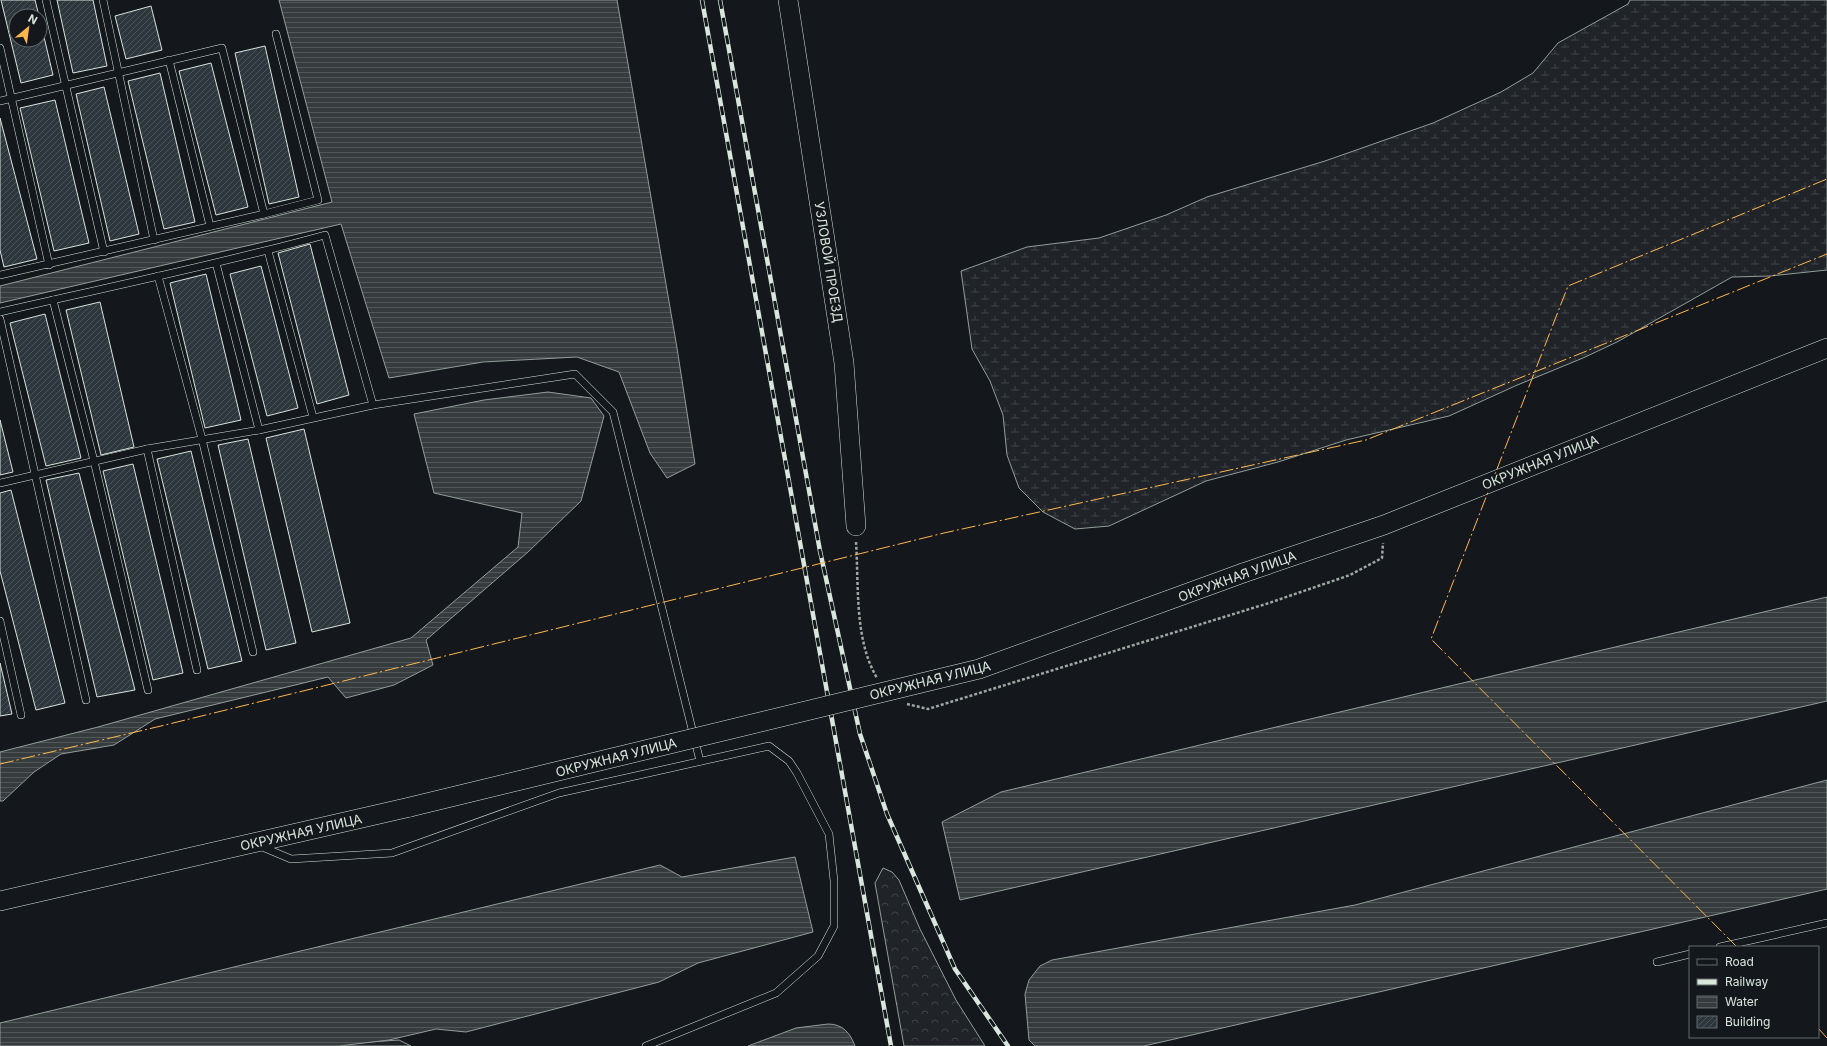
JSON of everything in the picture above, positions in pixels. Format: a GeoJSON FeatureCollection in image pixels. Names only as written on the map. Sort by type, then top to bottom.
{"type":"FeatureCollection","features":[{"type":"Feature","properties":{"kind":"main road","name":"УЗЛОВОЙ ПРОЕЗД"},"geometry":{"type":"LineString","coordinates":[[788,0],[844,363],[856,526]]}},
{"type":"Feature","properties":{"kind":"main road","name":"ОКРУЖНАЯ УЛИЦА"},"geometry":{"type":"LineString","coordinates":[[0,901],[410,807],[979,669],[1243,573],[1384,525],[1827,348]]}},
{"type":"Feature","properties":{"kind":"lane"},"geometry":{"type":"LineString","coordinates":[[46,0],[104,252]]}},
{"type":"Feature","properties":{"kind":"lane"},"geometry":{"type":"LineString","coordinates":[[103,0],[154,240]]}},
{"type":"Feature","properties":{"kind":"lane"},"geometry":{"type":"LineString","coordinates":[[0,275],[49,265],[318,200],[276,34]]}},
{"type":"Feature","properties":{"kind":"lane"},"geometry":{"type":"LineString","coordinates":[[0,48],[49,265]]}},
{"type":"Feature","properties":{"kind":"lane"},"geometry":{"type":"LineString","coordinates":[[0,101],[222,48],[264,214]]}},
{"type":"Feature","properties":{"kind":"lane"},"geometry":{"type":"LineString","coordinates":[[169,60],[210,226]]}},
{"type":"Feature","properties":{"kind":"lane"},"geometry":{"type":"LineString","coordinates":[[0,312],[268,251],[325,235],[373,405]]}},
{"type":"Feature","properties":{"kind":"lane"},"geometry":{"type":"LineString","coordinates":[[268,251],[313,416]]}},
{"type":"Feature","properties":{"kind":"lane"},"geometry":{"type":"LineString","coordinates":[[216,263],[259,430]]}},
{"type":"Feature","properties":{"kind":"lane"},"geometry":{"type":"LineString","coordinates":[[158,276],[202,439],[253,652]]}},
{"type":"Feature","properties":{"kind":"lane"},"geometry":{"type":"LineString","coordinates":[[53,300],[94,461],[148,690]]}},
{"type":"Feature","properties":{"kind":"lane"},"geometry":{"type":"LineString","coordinates":[[0,319],[86,700]]}},
{"type":"Feature","properties":{"kind":"lane"},"geometry":{"type":"LineString","coordinates":[[0,483],[147,449],[259,430],[313,416],[373,405],[575,374],[613,412],[700,761]]}},
{"type":"Feature","properties":{"kind":"lane"},"geometry":{"type":"LineString","coordinates":[[147,449],[197,670]]}},
{"type":"Feature","properties":{"kind":"lane"},"geometry":{"type":"LineString","coordinates":[[0,621],[21,715]]}},
{"type":"Feature","properties":{"kind":"lane"},"geometry":{"type":"LineString","coordinates":[[252,843],[291,859],[392,853],[559,793],[769,746],[789,761],[830,834],[834,881],[834,926],[818,956],[776,993],[646,1046]]}},
{"type":"Feature","properties":{"kind":"lane"},"geometry":{"type":"LineString","coordinates":[[1724,946],[1827,923]]}},
{"type":"Feature","properties":{"kind":"lane"},"geometry":{"type":"LineString","coordinates":[[1657,962],[1689,954]]}},
{"type":"Feature","properties":{"kind":"green space"},"geometry":{"type":"Polygon","coordinates":[[[1630,0],[1827,0],[1827,270],[1770,276],[1732,277],[1617,342],[1449,416],[1346,440],[1278,462],[1206,481],[1109,526],[1075,529],[1043,512],[1019,488],[1007,455],[1003,415],[990,381],[972,349],[961,271],[1027,247],[1099,238],[1166,215],[1207,197],[1325,161],[1433,123],[1501,92],[1533,73],[1558,43],[1628,4],[1630,0]]]}},
{"type":"Feature","properties":{"kind":"green space"},"geometry":{"type":"Polygon","coordinates":[[[883,868],[892,872],[899,880],[920,929],[956,1000],[985,1046],[904,1046],[875,883],[883,868]]]}},
{"type":"Feature","properties":{"kind":"green space"},"geometry":{"type":"Polygon","coordinates":[[[399,1040],[411,1046],[339,1046],[356,1043],[399,1040]]]}},
{"type":"Feature","properties":{"kind":"water"},"geometry":{"type":"Polygon","coordinates":[[[279,0],[617,0],[677,348],[695,464],[667,478],[650,453],[619,372],[577,357],[483,362],[389,378],[341,224],[0,303],[0,286],[332,202],[279,0]]]}},
{"type":"Feature","properties":{"kind":"water"},"geometry":{"type":"Polygon","coordinates":[[[548,392],[591,398],[604,416],[581,501],[528,552],[426,640],[433,665],[394,685],[346,698],[328,677],[155,719],[114,745],[61,754],[34,772],[3,801],[0,801],[0,752],[98,727],[411,638],[518,547],[522,513],[434,493],[414,414],[484,400],[548,392]]]}},
{"type":"Feature","properties":{"kind":"water"},"geometry":{"type":"Polygon","coordinates":[[[1827,597],[1827,701],[960,900],[942,822],[1001,792],[1827,597]]]}},
{"type":"Feature","properties":{"kind":"water"},"geometry":{"type":"Polygon","coordinates":[[[1827,780],[1827,889],[1144,1046],[1035,1046],[1029,1040],[1025,994],[1029,980],[1040,966],[1052,960],[1355,905],[1827,780]]]}},
{"type":"Feature","properties":{"kind":"water"},"geometry":{"type":"Polygon","coordinates":[[[795,857],[813,932],[698,963],[659,982],[466,1032],[436,1029],[389,1040],[339,1046],[0,1046],[0,1023],[660,865],[682,877],[795,857]]]}},
{"type":"Feature","properties":{"kind":"water"},"geometry":{"type":"Polygon","coordinates":[[[833,1024],[845,1030],[851,1037],[855,1046],[748,1046],[796,1028],[833,1024]]]}},
{"type":"Feature","properties":{"kind":"building"},"geometry":{"type":"Polygon","coordinates":[[[1,0],[35,0],[37,8],[8,8],[8,29],[1,0]]]}},
{"type":"Feature","properties":{"kind":"building"},"geometry":{"type":"Polygon","coordinates":[[[57,0],[93,0],[107,66],[73,73],[57,0]]]}},
{"type":"Feature","properties":{"kind":"building"},"geometry":{"type":"Polygon","coordinates":[[[151,6],[162,50],[126,59],[115,16],[151,6]]]}},
{"type":"Feature","properties":{"kind":"building"},"geometry":{"type":"Polygon","coordinates":[[[265,46],[299,197],[269,204],[235,53],[265,46]]]}},
{"type":"Feature","properties":{"kind":"building"},"geometry":{"type":"Polygon","coordinates":[[[13,48],[47,48],[53,75],[21,83],[13,48]]]}},
{"type":"Feature","properties":{"kind":"building"},"geometry":{"type":"Polygon","coordinates":[[[211,63],[248,207],[216,215],[179,71],[211,63]]]}},
{"type":"Feature","properties":{"kind":"building"},"geometry":{"type":"Polygon","coordinates":[[[160,73],[195,222],[164,229],[128,81],[160,73]]]}},
{"type":"Feature","properties":{"kind":"building"},"geometry":{"type":"Polygon","coordinates":[[[104,87],[139,234],[110,241],[76,94],[104,87]]]}},
{"type":"Feature","properties":{"kind":"building"},"geometry":{"type":"Polygon","coordinates":[[[55,100],[89,243],[54,251],[20,108],[55,100]]]}},
{"type":"Feature","properties":{"kind":"building"},"geometry":{"type":"Polygon","coordinates":[[[0,118],[37,259],[4,267],[0,250],[0,118]]]}},
{"type":"Feature","properties":{"kind":"building"},"geometry":{"type":"Polygon","coordinates":[[[310,244],[349,395],[317,404],[278,253],[310,244]]]}},
{"type":"Feature","properties":{"kind":"building"},"geometry":{"type":"Polygon","coordinates":[[[261,266],[298,408],[267,416],[230,274],[261,266]]]}},
{"type":"Feature","properties":{"kind":"building"},"geometry":{"type":"Polygon","coordinates":[[[206,274],[241,420],[205,428],[170,283],[206,274]]]}},
{"type":"Feature","properties":{"kind":"building"},"geometry":{"type":"Polygon","coordinates":[[[100,302],[134,447],[101,455],[66,310],[100,302]]]}},
{"type":"Feature","properties":{"kind":"building"},"geometry":{"type":"Polygon","coordinates":[[[45,314],[81,458],[46,466],[10,323],[45,314]]]}},
{"type":"Feature","properties":{"kind":"building"},"geometry":{"type":"Polygon","coordinates":[[[0,420],[13,472],[0,475],[0,420]]]}},
{"type":"Feature","properties":{"kind":"building"},"geometry":{"type":"Polygon","coordinates":[[[304,429],[350,623],[312,632],[266,438],[304,429]]]}},
{"type":"Feature","properties":{"kind":"building"},"geometry":{"type":"Polygon","coordinates":[[[248,439],[296,643],[266,650],[218,445],[248,439]]]}},
{"type":"Feature","properties":{"kind":"building"},"geometry":{"type":"Polygon","coordinates":[[[191,451],[242,661],[208,669],[157,459],[191,451]]]}},
{"type":"Feature","properties":{"kind":"building"},"geometry":{"type":"Polygon","coordinates":[[[133,464],[183,673],[153,680],[103,471],[133,464]]]}},
{"type":"Feature","properties":{"kind":"building"},"geometry":{"type":"Polygon","coordinates":[[[79,473],[135,690],[97,697],[46,480],[79,473]]]}},
{"type":"Feature","properties":{"kind":"building"},"geometry":{"type":"Polygon","coordinates":[[[11,490],[65,703],[36,710],[0,571],[0,493],[11,490]]]}},
{"type":"Feature","properties":{"kind":"building"},"geometry":{"type":"Polygon","coordinates":[[[0,663],[12,714],[0,716],[0,663]]]}},
{"type":"Feature","properties":{"kind":"railway"},"geometry":{"type":"LineString","coordinates":[[702,0],[891,1046]]}},
{"type":"Feature","properties":{"kind":"railway"},"geometry":{"type":"LineString","coordinates":[[720,0],[820,551],[860,734],[887,814],[955,969],[1008,1046]]}},
{"type":"Feature","properties":{"kind":"power"},"geometry":{"type":"LineString","coordinates":[[1736,946],[1431,639],[1568,286],[1827,179]]}},
{"type":"Feature","properties":{"kind":"power"},"geometry":{"type":"LineString","coordinates":[[0,764],[161,726],[944,533],[1366,440],[1827,254]]}},
{"type":"Feature","properties":{"kind":"power"},"geometry":{"type":"LineString","coordinates":[[1819,1029],[1827,1038]]}}]}
